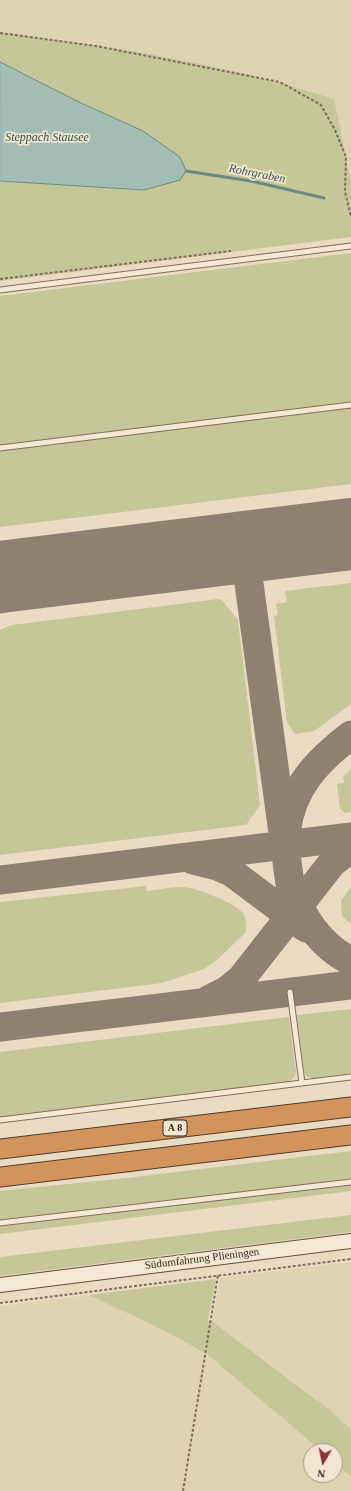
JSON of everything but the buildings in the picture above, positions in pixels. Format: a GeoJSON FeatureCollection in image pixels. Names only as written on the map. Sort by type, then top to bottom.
{"type":"FeatureCollection","features":[{"type":"Feature","properties":{"kind":"highway","name":"A 8"},"geometry":{"type":"LineString","coordinates":[[0,1149],[351,1107]]}},
{"type":"Feature","properties":{"kind":"highway"},"geometry":{"type":"LineString","coordinates":[[0,1177],[351,1134]]}},
{"type":"Feature","properties":{"kind":"main road","name":"Südumfahrung Plieningen"},"geometry":{"type":"LineString","coordinates":[[0,1285],[351,1241]]}},
{"type":"Feature","properties":{"kind":"lane"},"geometry":{"type":"LineString","coordinates":[[0,290],[351,246]]}},
{"type":"Feature","properties":{"kind":"lane"},"geometry":{"type":"LineString","coordinates":[[0,448],[351,405]]}},
{"type":"Feature","properties":{"kind":"lane"},"geometry":{"type":"LineString","coordinates":[[290,992],[302,1083]]}},
{"type":"Feature","properties":{"kind":"lane"},"geometry":{"type":"LineString","coordinates":[[0,1120],[351,1077]]}},
{"type":"Feature","properties":{"kind":"lane"},"geometry":{"type":"LineString","coordinates":[[0,1223],[351,1182]]}},
{"type":"Feature","properties":{"kind":"path"},"geometry":{"type":"LineString","coordinates":[[0,32],[96,46],[280,82],[321,105],[335,130],[346,157],[345,192],[351,217]]}},
{"type":"Feature","properties":{"kind":"path"},"geometry":{"type":"LineString","coordinates":[[0,279],[231,250]]}},
{"type":"Feature","properties":{"kind":"path"},"geometry":{"type":"LineString","coordinates":[[0,1303],[351,1259]]}},
{"type":"Feature","properties":{"kind":"path"},"geometry":{"type":"LineString","coordinates":[[183,1491],[218,1275]]}},
{"type":"Feature","properties":{"kind":"shaded area"},"geometry":{"type":"Polygon","coordinates":[[[0,0],[351,0],[351,185],[96,44],[0,32],[0,0]]]}},
{"type":"Feature","properties":{"kind":"shaded area"},"geometry":{"type":"Polygon","coordinates":[[[351,1262],[351,1430],[320,1401],[316,1400],[212,1321],[220,1278],[351,1262]]]}},
{"type":"Feature","properties":{"kind":"shaded area"},"geometry":{"type":"Polygon","coordinates":[[[89,1295],[163,1330],[207,1354],[312,1443],[303,1443],[303,1483],[343,1483],[343,1470],[351,1477],[351,1491],[0,1491],[0,1306],[89,1295]]]}},
{"type":"Feature","properties":{"kind":"green space"},"geometry":{"type":"Polygon","coordinates":[[[0,32],[84,43],[210,66],[334,99],[351,183],[351,237],[0,281],[0,181],[144,190],[180,157],[143,131],[79,102],[0,62],[0,32]]]}},
{"type":"Feature","properties":{"kind":"green space"},"geometry":{"type":"Polygon","coordinates":[[[351,253],[351,403],[0,446],[0,296],[351,253]]]}},
{"type":"Feature","properties":{"kind":"green space"},"geometry":{"type":"Polygon","coordinates":[[[351,407],[351,484],[0,527],[0,450],[351,407]]]}},
{"type":"Feature","properties":{"kind":"green space"},"geometry":{"type":"Polygon","coordinates":[[[351,583],[351,704],[314,731],[295,734],[287,722],[274,616],[278,615],[276,604],[287,602],[285,591],[351,583]]]}},
{"type":"Feature","properties":{"kind":"green space"},"geometry":{"type":"Polygon","coordinates":[[[218,599],[222,600],[238,620],[260,805],[246,825],[0,855],[0,630],[12,625],[218,599]]]}},
{"type":"Feature","properties":{"kind":"green space"},"geometry":{"type":"Polygon","coordinates":[[[351,769],[351,812],[345,813],[340,809],[337,784],[344,783],[343,777],[351,769]]]}},
{"type":"Feature","properties":{"kind":"green space"},"geometry":{"type":"Polygon","coordinates":[[[146,886],[147,891],[185,887],[210,894],[239,909],[243,913],[246,923],[245,933],[217,960],[204,969],[162,983],[0,1003],[0,902],[146,886]]]}},
{"type":"Feature","properties":{"kind":"green space"},"geometry":{"type":"Polygon","coordinates":[[[351,887],[351,924],[342,916],[341,901],[351,887]]]}},
{"type":"Feature","properties":{"kind":"green space"},"geometry":{"type":"Polygon","coordinates":[[[351,1009],[351,1075],[318,1079],[307,1076],[304,1073],[297,1015],[351,1009]]]}},
{"type":"Feature","properties":{"kind":"green space"},"geometry":{"type":"Polygon","coordinates":[[[289,1017],[296,1071],[295,1076],[289,1082],[0,1118],[0,1052],[289,1017]]]}},
{"type":"Feature","properties":{"kind":"green space"},"geometry":{"type":"Polygon","coordinates":[[[351,1151],[351,1191],[0,1234],[0,1191],[126,1178],[351,1151]]]}},
{"type":"Feature","properties":{"kind":"green space"},"geometry":{"type":"Polygon","coordinates":[[[351,1215],[351,1232],[0,1276],[0,1257],[351,1215]]]}},
{"type":"Feature","properties":{"kind":"green space"},"geometry":{"type":"Polygon","coordinates":[[[216,1279],[208,1321],[212,1321],[316,1400],[320,1401],[351,1430],[351,1477],[343,1470],[343,1443],[312,1443],[207,1354],[163,1330],[89,1295],[216,1279]]]}},
{"type":"Feature","properties":{"kind":"water","name":"Steppach Stausee"},"geometry":{"type":"Polygon","coordinates":[[[0,62],[79,102],[143,131],[180,157],[186,171],[180,180],[144,190],[0,181],[0,62]]]}},
{"type":"Feature","properties":{"kind":"waterway","name":"Rohrgraben"},"geometry":{"type":"LineString","coordinates":[[186,171],[251,181],[324,198]]}},
{"type":"Feature","properties":{"kind":"taxiway"},"geometry":{"type":"LineString","coordinates":[[244,547],[290,884],[299,907],[313,928],[330,947],[351,961]]}},
{"type":"Feature","properties":{"kind":"taxiway"},"geometry":{"type":"LineString","coordinates":[[0,599],[73,568]]}},
{"type":"Feature","properties":{"kind":"taxiway"},"geometry":{"type":"LineString","coordinates":[[286,832],[289,816],[294,802],[308,777],[327,755],[351,735]]}},
{"type":"Feature","properties":{"kind":"taxiway"},"geometry":{"type":"LineString","coordinates":[[0,880],[351,837]]}},
{"type":"Feature","properties":{"kind":"taxiway"},"geometry":{"type":"LineString","coordinates":[[210,999],[226,991],[241,979],[332,863],[351,848]]}},
{"type":"Feature","properties":{"kind":"taxiway"},"geometry":{"type":"LineString","coordinates":[[193,860],[217,866],[231,872],[306,928]]}},
{"type":"Feature","properties":{"kind":"taxiway"},"geometry":{"type":"LineString","coordinates":[[0,1027],[351,985]]}},
{"type":"Feature","properties":{"kind":"runway"},"geometry":{"type":"LineString","coordinates":[[0,577],[351,534]]}}]}
